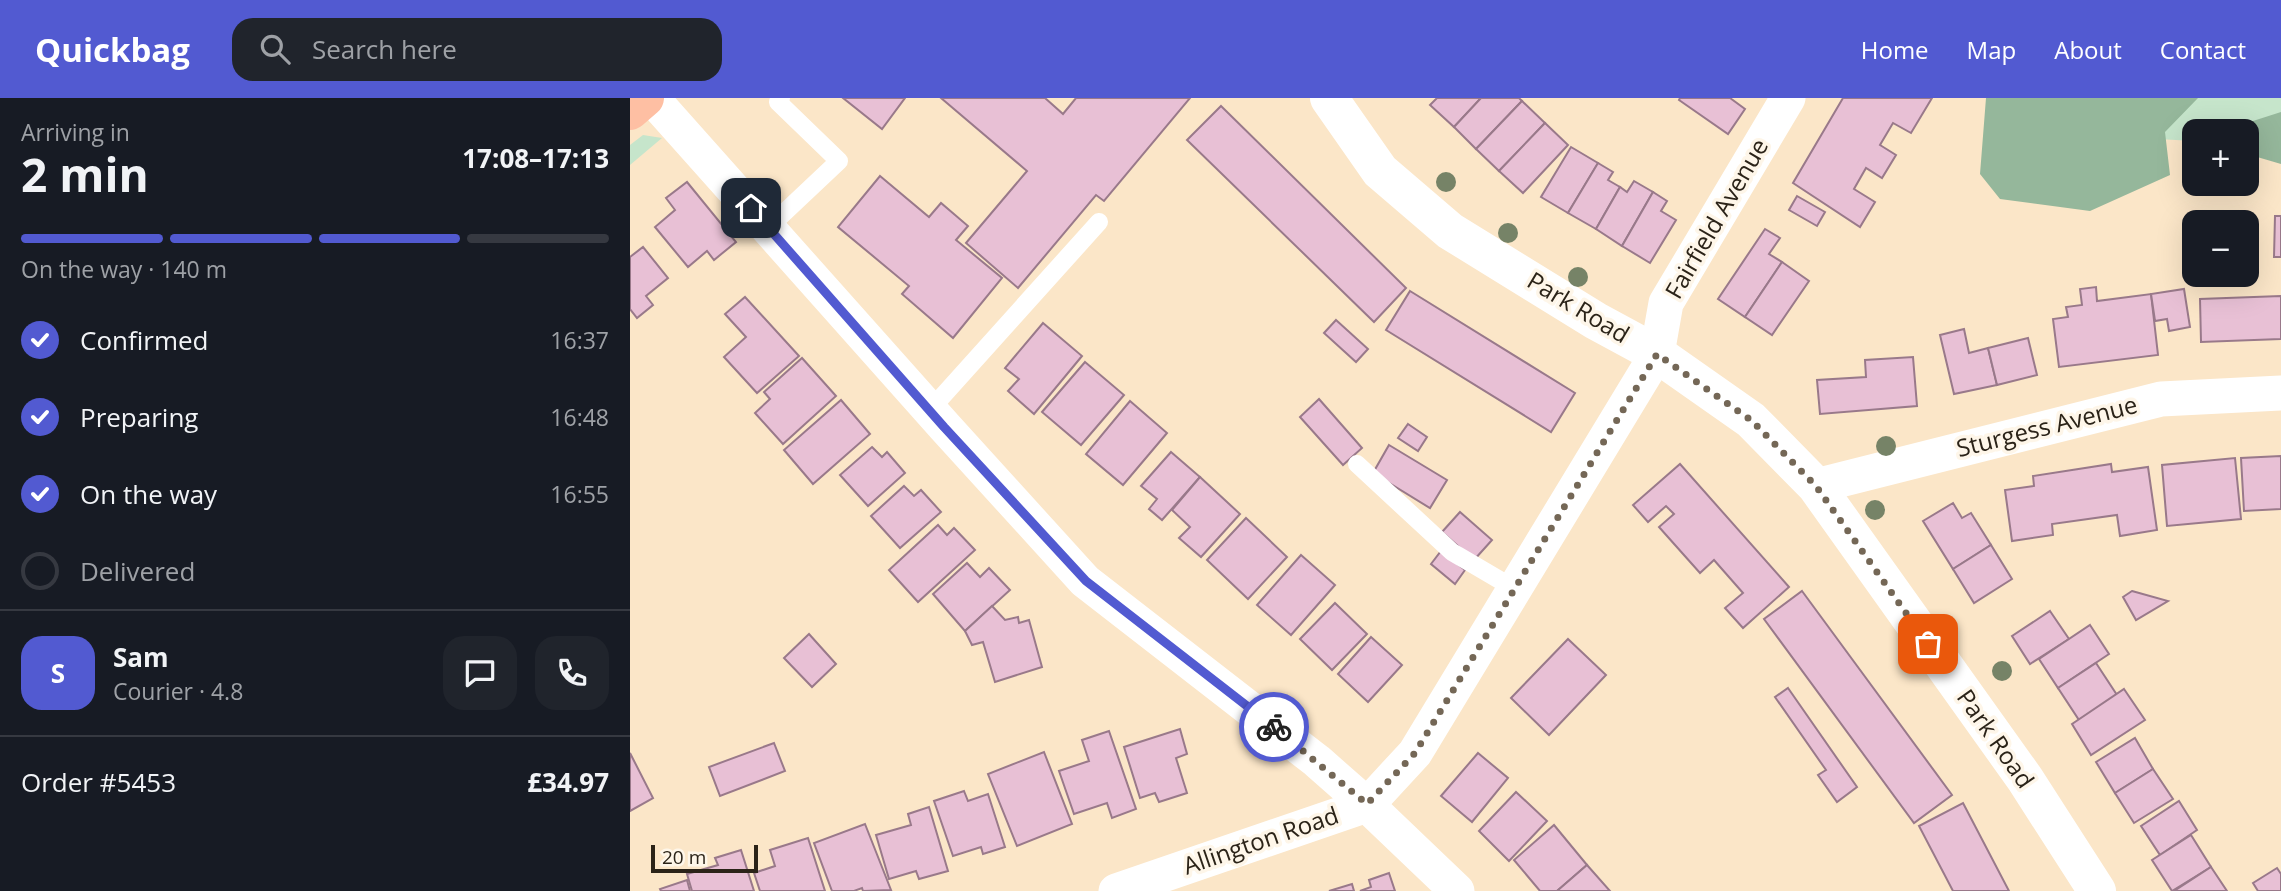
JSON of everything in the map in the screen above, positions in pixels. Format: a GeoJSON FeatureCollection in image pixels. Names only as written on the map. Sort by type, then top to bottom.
{"type":"FeatureCollection","features":[{"type":"Feature","properties":{"kind":"highway"},"geometry":{"type":"LineString","coordinates":[[630,111],[645,98]]}},
{"type":"Feature","properties":{"kind":"street"},"geometry":{"type":"LineString","coordinates":[[652,98],[1086,581],[1317,761],[1367,804],[1457,891]]}},
{"type":"Feature","properties":{"kind":"street","name":"Park Road"},"geometry":{"type":"LineString","coordinates":[[1329,98],[1380,171],[1450,231],[1596,321],[1657,354],[1751,420],[1816,486],[2025,779],[2097,891]]}},
{"type":"Feature","properties":{"kind":"street","name":"Fairfield Avenue"},"geometry":{"type":"LineString","coordinates":[[1367,804],[1415,753],[1657,354],[1666,303],[1788,98]]}},
{"type":"Feature","properties":{"kind":"street","name":"Sturgess Avenue"},"geometry":{"type":"LineString","coordinates":[[1816,486],[2161,399],[2281,393]]}},
{"type":"Feature","properties":{"kind":"street","name":"Allington Road"},"geometry":{"type":"LineString","coordinates":[[1116,891],[1367,804]]}},
{"type":"Feature","properties":{"kind":"lane"},"geometry":{"type":"LineString","coordinates":[[769,227],[839,161],[778,102],[781,98]]}},
{"type":"Feature","properties":{"kind":"lane"},"geometry":{"type":"LineString","coordinates":[[930,410],[1099,222]]}},
{"type":"Feature","properties":{"kind":"lane"},"geometry":{"type":"LineString","coordinates":[[1357,464],[1452,552],[1514,589]]}},
{"type":"Feature","properties":{"kind":"green space"},"geometry":{"type":"Polygon","coordinates":[[[1986,98],[2198,98],[2165,132],[2170,175],[2090,211],[2000,199],[1980,174],[1986,98]]]}},
{"type":"Feature","properties":{"kind":"green space"},"geometry":{"type":"Polygon","coordinates":[[[2044,98],[2281,98],[2281,146],[2259,136],[2259,119],[2182,119],[2182,140],[2048,133],[2044,98]]]}},
{"type":"Feature","properties":{"kind":"green space"},"geometry":{"type":"Polygon","coordinates":[[[2281,112],[2281,164],[2259,158],[2259,119],[2281,112]]]}},
{"type":"Feature","properties":{"kind":"green space"},"geometry":{"type":"Polygon","coordinates":[[[643,135],[662,138],[630,165],[630,145],[643,135]]]}},
{"type":"Feature","properties":{"kind":"building"},"geometry":{"type":"Polygon","coordinates":[[[843,98],[905,98],[882,129],[843,98]]]}},
{"type":"Feature","properties":{"kind":"building"},"geometry":{"type":"Polygon","coordinates":[[[941,98],[1045,98],[1063,114],[1076,98],[1190,98],[1104,201],[1096,195],[1018,288],[966,243],[1027,171],[941,98]]]}},
{"type":"Feature","properties":{"kind":"building"},"geometry":{"type":"Polygon","coordinates":[[[1437,98],[1481,98],[1454,127],[1430,105],[1437,98]]]}},
{"type":"Feature","properties":{"kind":"building"},"geometry":{"type":"Polygon","coordinates":[[[1481,98],[1519,98],[1522,101],[1476,149],[1454,127],[1481,98]]]}},
{"type":"Feature","properties":{"kind":"building"},"geometry":{"type":"Polygon","coordinates":[[[1730,98],[1745,109],[1728,134],[1679,100],[1730,98]]]}},
{"type":"Feature","properties":{"kind":"building"},"geometry":{"type":"Polygon","coordinates":[[[1843,98],[1932,98],[1911,133],[1893,123],[1880,145],[1896,155],[1882,178],[1866,168],[1854,189],[1875,202],[1860,227],[1793,183],[1843,98]]]}},
{"type":"Feature","properties":{"kind":"building"},"geometry":{"type":"Polygon","coordinates":[[[1522,101],[1545,123],[1499,171],[1476,149],[1522,101]]]}},
{"type":"Feature","properties":{"kind":"building"},"geometry":{"type":"Polygon","coordinates":[[[1221,106],[1406,288],[1374,322],[1187,140],[1221,106]]]}},
{"type":"Feature","properties":{"kind":"building"},"geometry":{"type":"Polygon","coordinates":[[[1545,123],[1568,145],[1523,193],[1499,171],[1545,123]]]}},
{"type":"Feature","properties":{"kind":"building"},"geometry":{"type":"Polygon","coordinates":[[[1571,147],[1598,163],[1568,213],[1541,197],[1571,147]]]}},
{"type":"Feature","properties":{"kind":"building"},"geometry":{"type":"Polygon","coordinates":[[[1598,163],[1613,172],[1608,180],[1620,187],[1596,229],[1568,213],[1598,163]]]}},
{"type":"Feature","properties":{"kind":"building"},"geometry":{"type":"Polygon","coordinates":[[[880,176],[929,217],[941,203],[968,226],[956,240],[1002,278],[953,338],[902,294],[909,286],[838,227],[880,176]]]}},
{"type":"Feature","properties":{"kind":"building"},"geometry":{"type":"Polygon","coordinates":[[[1634,181],[1653,192],[1622,246],[1596,229],[1620,187],[1627,192],[1634,181]]]}},
{"type":"Feature","properties":{"kind":"building"},"geometry":{"type":"Polygon","coordinates":[[[687,182],[736,242],[714,260],[707,251],[688,267],[655,227],[675,210],[666,198],[687,182]]]}},
{"type":"Feature","properties":{"kind":"building"},"geometry":{"type":"Polygon","coordinates":[[[1653,192],[1667,201],[1661,211],[1676,220],[1650,263],[1622,246],[1653,192]]]}},
{"type":"Feature","properties":{"kind":"building"},"geometry":{"type":"Polygon","coordinates":[[[1797,196],[1825,212],[1817,226],[1789,210],[1797,196]]]}},
{"type":"Feature","properties":{"kind":"building"},"geometry":{"type":"Polygon","coordinates":[[[2275,216],[2281,216],[2281,257],[2274,257],[2275,216]]]}},
{"type":"Feature","properties":{"kind":"building"},"geometry":{"type":"Polygon","coordinates":[[[1765,229],[1780,238],[1769,254],[1782,262],[1745,317],[1718,299],[1765,229]]]}},
{"type":"Feature","properties":{"kind":"building"},"geometry":{"type":"Polygon","coordinates":[[[643,247],[668,278],[646,296],[653,305],[637,318],[630,309],[630,257],[643,247]]]}},
{"type":"Feature","properties":{"kind":"building"},"geometry":{"type":"Polygon","coordinates":[[[1782,262],[1809,281],[1772,335],[1745,317],[1782,262]]]}},
{"type":"Feature","properties":{"kind":"building"},"geometry":{"type":"Polygon","coordinates":[[[2096,287],[2097,301],[2151,294],[2158,355],[2059,367],[2053,319],[2068,317],[2066,307],[2082,305],[2080,289],[2096,287]]]}},
{"type":"Feature","properties":{"kind":"building"},"geometry":{"type":"Polygon","coordinates":[[[2184,289],[2190,327],[2169,331],[2167,319],[2155,321],[2151,294],[2184,289]]]}},
{"type":"Feature","properties":{"kind":"building"},"geometry":{"type":"Polygon","coordinates":[[[1410,291],[1575,393],[1551,432],[1386,330],[1410,291]]]}},
{"type":"Feature","properties":{"kind":"building"},"geometry":{"type":"Polygon","coordinates":[[[2281,296],[2281,339],[2201,342],[2200,299],[2281,296]]]}},
{"type":"Feature","properties":{"kind":"building"},"geometry":{"type":"Polygon","coordinates":[[[745,297],[799,356],[757,393],[724,357],[746,337],[725,314],[745,297]]]}},
{"type":"Feature","properties":{"kind":"building"},"geometry":{"type":"Polygon","coordinates":[[[1336,320],[1368,349],[1356,362],[1324,333],[1336,320]]]}},
{"type":"Feature","properties":{"kind":"building"},"geometry":{"type":"Polygon","coordinates":[[[1043,323],[1082,356],[1034,414],[1008,391],[1019,379],[1005,368],[1043,323]]]}},
{"type":"Feature","properties":{"kind":"building"},"geometry":{"type":"Polygon","coordinates":[[[1964,329],[1969,353],[1988,348],[1997,385],[1954,394],[1940,335],[1964,329]]]}},
{"type":"Feature","properties":{"kind":"building"},"geometry":{"type":"Polygon","coordinates":[[[2028,338],[2037,375],[1997,385],[1988,348],[2028,338]]]}},
{"type":"Feature","properties":{"kind":"building"},"geometry":{"type":"Polygon","coordinates":[[[1913,357],[1917,406],[1820,414],[1817,380],[1866,377],[1865,360],[1913,357]]]}},
{"type":"Feature","properties":{"kind":"building"},"geometry":{"type":"Polygon","coordinates":[[[802,358],[836,396],[783,444],[755,413],[770,399],[764,392],[802,358]]]}},
{"type":"Feature","properties":{"kind":"building"},"geometry":{"type":"Polygon","coordinates":[[[1085,362],[1124,395],[1081,445],[1042,412],[1085,362]]]}},
{"type":"Feature","properties":{"kind":"building"},"geometry":{"type":"Polygon","coordinates":[[[1319,399],[1362,448],[1343,465],[1300,417],[1319,399]]]}},
{"type":"Feature","properties":{"kind":"building"},"geometry":{"type":"Polygon","coordinates":[[[841,400],[870,434],[813,484],[784,450],[841,400]]]}},
{"type":"Feature","properties":{"kind":"building"},"geometry":{"type":"Polygon","coordinates":[[[1130,401],[1167,433],[1123,485],[1086,454],[1130,401]]]}},
{"type":"Feature","properties":{"kind":"building"},"geometry":{"type":"Polygon","coordinates":[[[1408,424],[1427,437],[1418,451],[1398,438],[1408,424]]]}},
{"type":"Feature","properties":{"kind":"building"},"geometry":{"type":"Polygon","coordinates":[[[1389,445],[1447,480],[1430,508],[1373,473],[1389,445]]]}},
{"type":"Feature","properties":{"kind":"building"},"geometry":{"type":"Polygon","coordinates":[[[872,447],[882,457],[887,452],[905,473],[868,506],[840,475],[872,447]]]}},
{"type":"Feature","properties":{"kind":"building"},"geometry":{"type":"Polygon","coordinates":[[[1171,452],[1200,477],[1162,520],[1149,509],[1157,499],[1141,486],[1171,452]]]}},
{"type":"Feature","properties":{"kind":"building"},"geometry":{"type":"Polygon","coordinates":[[[2281,456],[2281,509],[2244,511],[2241,458],[2281,456]]]}},
{"type":"Feature","properties":{"kind":"building"},"geometry":{"type":"Polygon","coordinates":[[[2235,458],[2241,519],[2167,526],[2162,465],[2235,458]]]}},
{"type":"Feature","properties":{"kind":"building"},"geometry":{"type":"Polygon","coordinates":[[[1680,464],[1789,587],[1743,628],[1725,608],[1743,593],[1714,560],[1700,573],[1659,527],[1674,514],[1666,506],[1648,522],[1633,505],[1680,464]]]}},
{"type":"Feature","properties":{"kind":"building"},"geometry":{"type":"Polygon","coordinates":[[[2111,464],[2112,472],[2148,467],[2157,530],[2120,536],[2117,515],[2052,524],[2053,535],[2012,541],[2005,490],[2034,486],[2033,476],[2111,464]]]}},
{"type":"Feature","properties":{"kind":"building"},"geometry":{"type":"Polygon","coordinates":[[[1200,477],[1240,514],[1201,557],[1179,538],[1190,527],[1172,510],[1200,477]]]}},
{"type":"Feature","properties":{"kind":"building"},"geometry":{"type":"Polygon","coordinates":[[[904,486],[914,496],[921,490],[941,512],[900,548],[871,516],[904,486]]]}},
{"type":"Feature","properties":{"kind":"building"},"geometry":{"type":"Polygon","coordinates":[[[1953,503],[1962,518],[1971,513],[1991,545],[1953,569],[1923,521],[1953,503]]]}},
{"type":"Feature","properties":{"kind":"building"},"geometry":{"type":"Polygon","coordinates":[[[1460,512],[1492,540],[1474,560],[1442,532],[1460,512]]]}},
{"type":"Feature","properties":{"kind":"building"},"geometry":{"type":"Polygon","coordinates":[[[1246,518],[1287,557],[1248,599],[1207,560],[1246,518]]]}},
{"type":"Feature","properties":{"kind":"building"},"geometry":{"type":"Polygon","coordinates":[[[938,525],[947,535],[954,528],[975,550],[918,602],[889,570],[938,525]]]}},
{"type":"Feature","properties":{"kind":"building"},"geometry":{"type":"Polygon","coordinates":[[[1991,545],[2012,579],[1974,603],[1953,569],[1991,545]]]}},
{"type":"Feature","properties":{"kind":"building"},"geometry":{"type":"Polygon","coordinates":[[[1441,551],[1465,570],[1455,584],[1431,564],[1441,551]]]}},
{"type":"Feature","properties":{"kind":"building"},"geometry":{"type":"Polygon","coordinates":[[[1301,555],[1335,585],[1291,635],[1257,605],[1301,555]]]}},
{"type":"Feature","properties":{"kind":"building"},"geometry":{"type":"Polygon","coordinates":[[[967,563],[980,577],[989,568],[1010,590],[965,631],[933,594],[967,563]]]}},
{"type":"Feature","properties":{"kind":"building"},"geometry":{"type":"Polygon","coordinates":[[[1802,591],[1952,795],[1914,823],[1764,619],[1802,591]]]}},
{"type":"Feature","properties":{"kind":"building"},"geometry":{"type":"Polygon","coordinates":[[[2132,591],[2168,601],[2136,620],[2123,597],[2132,591]]]}},
{"type":"Feature","properties":{"kind":"building"},"geometry":{"type":"Polygon","coordinates":[[[1335,603],[1367,634],[1332,670],[1300,639],[1335,603]]]}},
{"type":"Feature","properties":{"kind":"building"},"geometry":{"type":"Polygon","coordinates":[[[992,606],[1005,620],[1018,617],[1019,623],[1029,620],[1042,667],[995,682],[983,642],[972,645],[965,631],[992,606]]]}},
{"type":"Feature","properties":{"kind":"building"},"geometry":{"type":"Polygon","coordinates":[[[2050,611],[2069,639],[2030,664],[2012,636],[2050,611]]]}},
{"type":"Feature","properties":{"kind":"building"},"geometry":{"type":"Polygon","coordinates":[[[2090,625],[2109,654],[2058,688],[2039,659],[2090,625]]]}},
{"type":"Feature","properties":{"kind":"building"},"geometry":{"type":"Polygon","coordinates":[[[809,634],[836,664],[812,687],[784,658],[809,634]]]}},
{"type":"Feature","properties":{"kind":"building"},"geometry":{"type":"Polygon","coordinates":[[[1371,637],[1402,665],[1368,702],[1338,674],[1371,637]]]}},
{"type":"Feature","properties":{"kind":"building"},"geometry":{"type":"Polygon","coordinates":[[[1568,639],[1606,675],[1549,735],[1511,698],[1568,639]]]}},
{"type":"Feature","properties":{"kind":"building"},"geometry":{"type":"Polygon","coordinates":[[[2096,663],[2117,695],[2079,720],[2058,688],[2096,663]]]}},
{"type":"Feature","properties":{"kind":"building"},"geometry":{"type":"Polygon","coordinates":[[[1788,688],[1857,787],[1837,802],[1818,775],[1826,770],[1775,697],[1788,688]]]}},
{"type":"Feature","properties":{"kind":"building"},"geometry":{"type":"Polygon","coordinates":[[[2124,689],[2145,720],[2091,755],[2072,724],[2124,689]]]}},
{"type":"Feature","properties":{"kind":"building"},"geometry":{"type":"Polygon","coordinates":[[[1180,729],[1187,754],[1176,758],[1187,793],[1159,802],[1155,793],[1140,798],[1124,747],[1180,729]]]}},
{"type":"Feature","properties":{"kind":"building"},"geometry":{"type":"Polygon","coordinates":[[[1109,731],[1136,809],[1112,818],[1107,803],[1074,814],[1059,771],[1089,761],[1082,740],[1109,731]]]}},
{"type":"Feature","properties":{"kind":"building"},"geometry":{"type":"Polygon","coordinates":[[[2135,738],[2153,769],[2115,793],[2096,762],[2135,738]]]}},
{"type":"Feature","properties":{"kind":"building"},"geometry":{"type":"Polygon","coordinates":[[[774,743],[785,771],[720,796],[709,767],[774,743]]]}},
{"type":"Feature","properties":{"kind":"building"},"geometry":{"type":"Polygon","coordinates":[[[1044,752],[1072,824],[1017,846],[988,774],[1044,752]]]}},
{"type":"Feature","properties":{"kind":"building"},"geometry":{"type":"Polygon","coordinates":[[[630,753],[653,798],[630,811],[630,753]]]}},
{"type":"Feature","properties":{"kind":"building"},"geometry":{"type":"Polygon","coordinates":[[[1478,753],[1508,778],[1472,822],[1441,796],[1478,753]]]}},
{"type":"Feature","properties":{"kind":"building"},"geometry":{"type":"Polygon","coordinates":[[[2153,769],[2173,799],[2134,823],[2115,793],[2153,769]]]}},
{"type":"Feature","properties":{"kind":"building"},"geometry":{"type":"Polygon","coordinates":[[[964,791],[968,801],[988,794],[1005,847],[983,854],[981,847],[953,856],[934,801],[964,791]]]}},
{"type":"Feature","properties":{"kind":"building"},"geometry":{"type":"Polygon","coordinates":[[[1516,792],[1547,821],[1509,861],[1479,831],[1516,792]]]}},
{"type":"Feature","properties":{"kind":"building"},"geometry":{"type":"Polygon","coordinates":[[[2179,801],[2197,830],[2160,855],[2141,826],[2179,801]]]}},
{"type":"Feature","properties":{"kind":"building"},"geometry":{"type":"Polygon","coordinates":[[[1963,803],[2009,891],[1953,891],[1919,826],[1963,803]]]}},
{"type":"Feature","properties":{"kind":"building"},"geometry":{"type":"Polygon","coordinates":[[[929,807],[948,871],[919,879],[916,871],[889,879],[876,835],[911,825],[908,814],[929,807]]]}},
{"type":"Feature","properties":{"kind":"building"},"geometry":{"type":"Polygon","coordinates":[[[865,824],[891,890],[863,891],[862,888],[854,891],[832,891],[814,843],[865,824]]]}},
{"type":"Feature","properties":{"kind":"building"},"geometry":{"type":"Polygon","coordinates":[[[1554,825],[1587,865],[1557,891],[1540,891],[1514,860],[1554,825]]]}},
{"type":"Feature","properties":{"kind":"building"},"geometry":{"type":"Polygon","coordinates":[[[2191,835],[2211,867],[2172,891],[2152,860],[2191,835]]]}},
{"type":"Feature","properties":{"kind":"building"},"geometry":{"type":"Polygon","coordinates":[[[808,838],[825,891],[760,891],[754,873],[775,866],[770,850],[808,838]]]}},
{"type":"Feature","properties":{"kind":"building"},"geometry":{"type":"Polygon","coordinates":[[[741,850],[754,891],[692,891],[687,874],[718,865],[715,858],[741,850]]]}},
{"type":"Feature","properties":{"kind":"building"},"geometry":{"type":"Polygon","coordinates":[[[1587,865],[1610,891],[1557,891],[1587,865]]]}},
{"type":"Feature","properties":{"kind":"building"},"geometry":{"type":"Polygon","coordinates":[[[2211,867],[2227,891],[2174,891],[2211,867]]]}},
{"type":"Feature","properties":{"kind":"building"},"geometry":{"type":"Polygon","coordinates":[[[2277,868],[2281,874],[2281,891],[2258,891],[2253,883],[2277,868]]]}},
{"type":"Feature","properties":{"kind":"building"},"geometry":{"type":"Polygon","coordinates":[[[1389,873],[1395,891],[1360,891],[1371,887],[1369,880],[1389,873]]]}},
{"type":"Feature","properties":{"kind":"building"},"geometry":{"type":"Polygon","coordinates":[[[687,880],[690,891],[660,889],[687,880]]]}},
{"type":"Feature","properties":{"kind":"building"},"geometry":{"type":"Polygon","coordinates":[[[1352,884],[1354,891],[1329,891],[1352,884]]]}},
{"type":"Feature","properties":{"kind":"way so far"},"geometry":{"type":"LineString","coordinates":[[1274,727],[1367,804],[1415,753],[1657,354],[1751,420],[1816,486],[1928,644]]}},
{"type":"Feature","properties":{"kind":"route"},"geometry":{"type":"LineString","coordinates":[[751,208],[944,427],[1086,581],[1274,727]]}}]}
